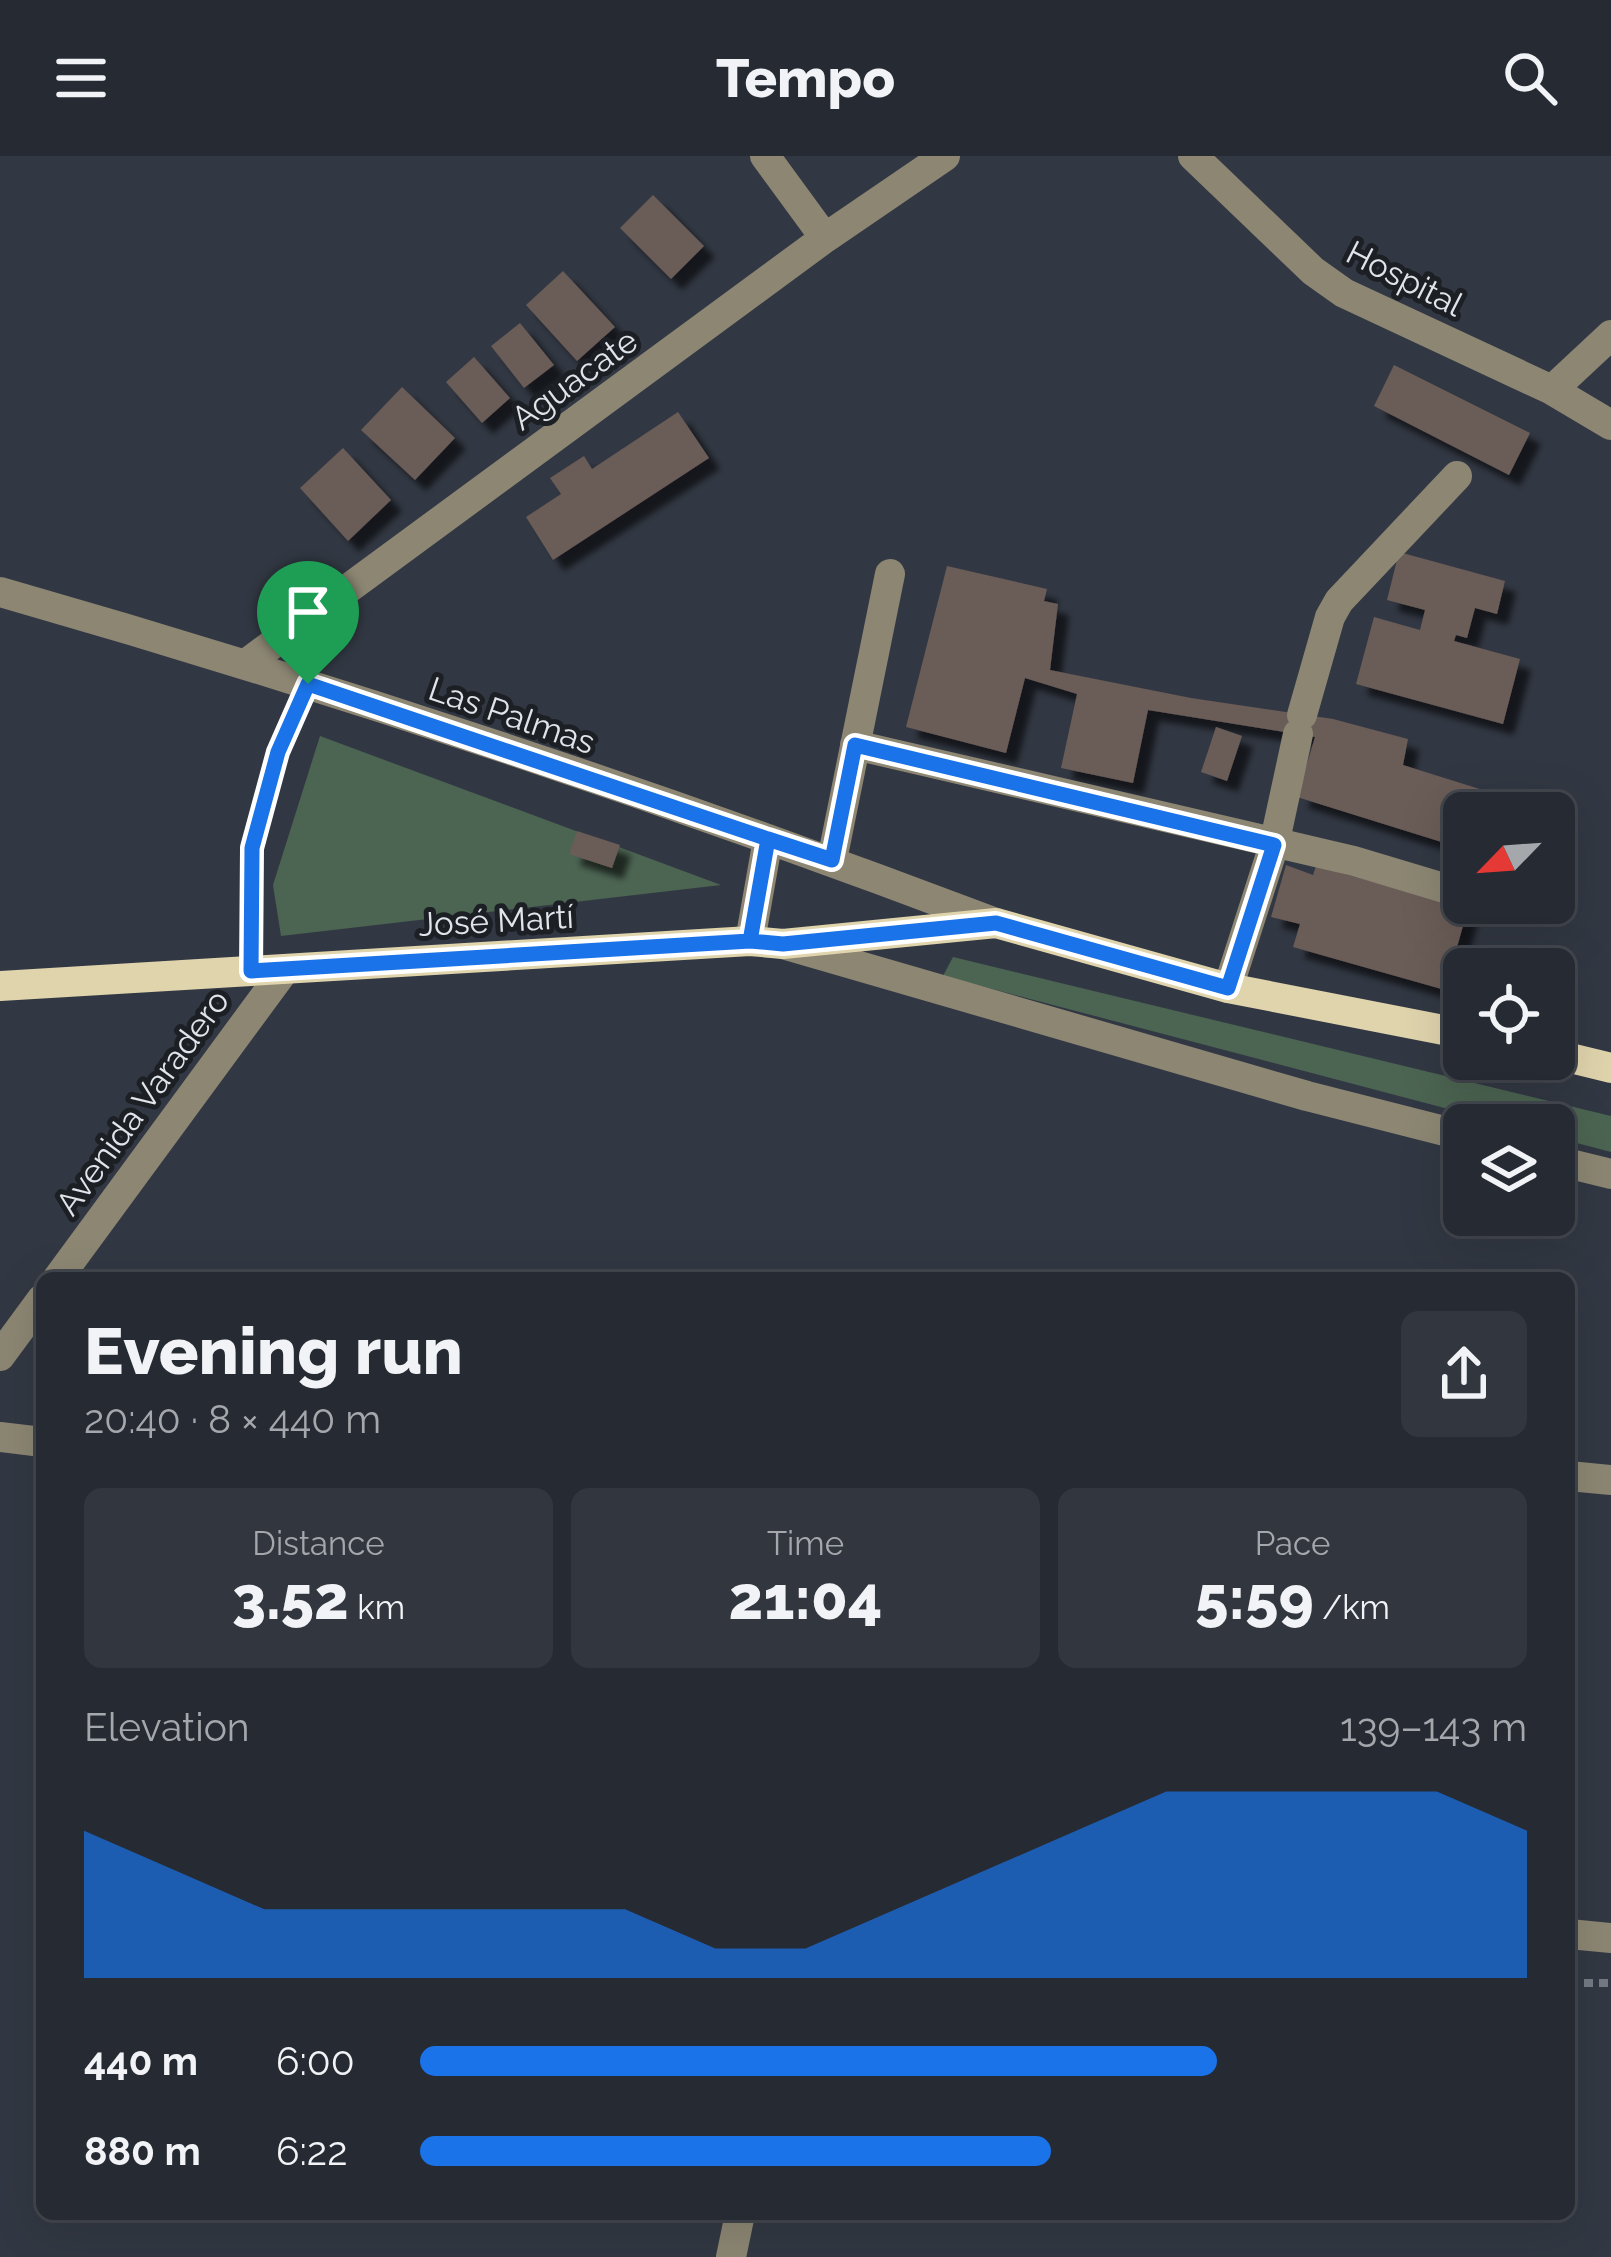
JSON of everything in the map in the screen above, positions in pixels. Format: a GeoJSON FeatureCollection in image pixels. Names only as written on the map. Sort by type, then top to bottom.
{"type":"FeatureCollection","features":[{"type":"Feature","properties":{"kind":"main road","name":"José Martí"},"geometry":{"type":"LineString","coordinates":[[0,986],[750,941],[783,944],[996,923]]}},
{"type":"Feature","properties":{"kind":"main road"},"geometry":{"type":"LineString","coordinates":[[996,923],[1228,988],[1443,1030]]}},
{"type":"Feature","properties":{"kind":"main road"},"geometry":{"type":"LineString","coordinates":[[1575,1059],[1611,1068]]}},
{"type":"Feature","properties":{"kind":"street"},"geometry":{"type":"LineString","coordinates":[[765,156],[825,238]]}},
{"type":"Feature","properties":{"kind":"street","name":"Aguacate"},"geometry":{"type":"LineString","coordinates":[[248,663],[825,238],[945,156]]}},
{"type":"Feature","properties":{"kind":"street","name":"Hospital"},"geometry":{"type":"LineString","coordinates":[[1193,156],[1313,271],[1344,293],[1552,390],[1611,425]]}},
{"type":"Feature","properties":{"kind":"street"},"geometry":{"type":"LineString","coordinates":[[1552,390],[1611,335]]}},
{"type":"Feature","properties":{"kind":"street"},"geometry":{"type":"LineString","coordinates":[[1228,988],[1274,845],[1300,724],[1330,617],[1457,476]]}},
{"type":"Feature","properties":{"kind":"street"},"geometry":{"type":"LineString","coordinates":[[832,860],[890,574]]}},
{"type":"Feature","properties":{"kind":"street","name":"Las Palmas"},"geometry":{"type":"LineString","coordinates":[[0,592],[248,663],[832,860],[996,923]]}},
{"type":"Feature","properties":{"kind":"street"},"geometry":{"type":"LineString","coordinates":[[855,745],[1354,861],[1443,888]]}},
{"type":"Feature","properties":{"kind":"street"},"geometry":{"type":"LineString","coordinates":[[750,941],[768,839]]}},
{"type":"Feature","properties":{"kind":"street"},"geometry":{"type":"LineString","coordinates":[[783,944],[1306,1096],[1443,1131]]}},
{"type":"Feature","properties":{"kind":"street","name":"Avenida Varadero"},"geometry":{"type":"LineString","coordinates":[[62,1272],[285,969]]}},
{"type":"Feature","properties":{"kind":"street"},"geometry":{"type":"LineString","coordinates":[[1575,1165],[1611,1174]]}},
{"type":"Feature","properties":{"kind":"street"},"geometry":{"type":"LineString","coordinates":[[0,1356],[36,1307]]}},
{"type":"Feature","properties":{"kind":"street"},"geometry":{"type":"LineString","coordinates":[[0,1437],[36,1441]]}},
{"type":"Feature","properties":{"kind":"street"},"geometry":{"type":"LineString","coordinates":[[1575,1477],[1611,1480]]}},
{"type":"Feature","properties":{"kind":"street"},"geometry":{"type":"LineString","coordinates":[[1575,1935],[1611,1938]]}},
{"type":"Feature","properties":{"kind":"street"},"geometry":{"type":"LineString","coordinates":[[731,2257],[739,2220]]}},
{"type":"Feature","properties":{"kind":"path"},"geometry":{"type":"LineString","coordinates":[[251,971],[252,848],[278,752],[308,684]]}},
{"type":"Feature","properties":{"kind":"path"},"geometry":{"type":"LineString","coordinates":[[1575,1983],[1611,1983]]}},
{"type":"Feature","properties":{"kind":"green space"},"geometry":{"type":"Polygon","coordinates":[[[320,736],[721,885],[281,936],[273,885],[320,736]]]}},
{"type":"Feature","properties":{"kind":"green space"},"geometry":{"type":"Polygon","coordinates":[[[953,957],[1443,1075],[1443,1080],[1462,1080],[1561,1104],[1443,1104],[1443,1108],[943,976],[953,957]]]}},
{"type":"Feature","properties":{"kind":"green space"},"geometry":{"type":"Polygon","coordinates":[[[1575,1107],[1611,1116],[1611,1152],[1575,1143],[1575,1107]]]}},
{"type":"Feature","properties":{"kind":"building"},"geometry":{"type":"Polygon","coordinates":[[[653,195],[704,246],[671,279],[620,228],[653,195]]]}},
{"type":"Feature","properties":{"kind":"building"},"geometry":{"type":"Polygon","coordinates":[[[563,271],[615,327],[577,361],[526,305],[563,271]]]}},
{"type":"Feature","properties":{"kind":"building"},"geometry":{"type":"Polygon","coordinates":[[[520,323],[554,365],[524,388],[491,346],[520,323]]]}},
{"type":"Feature","properties":{"kind":"building"},"geometry":{"type":"Polygon","coordinates":[[[474,357],[510,398],[482,423],[446,382],[474,357]]]}},
{"type":"Feature","properties":{"kind":"building"},"geometry":{"type":"Polygon","coordinates":[[[1394,365],[1530,433],[1509,475],[1374,406],[1394,365]]]}},
{"type":"Feature","properties":{"kind":"building"},"geometry":{"type":"Polygon","coordinates":[[[402,387],[455,438],[415,480],[361,430],[402,387]]]}},
{"type":"Feature","properties":{"kind":"building"},"geometry":{"type":"Polygon","coordinates":[[[678,412],[709,458],[553,560],[526,517],[561,494],[550,478],[584,456],[592,469],[678,412]]]}},
{"type":"Feature","properties":{"kind":"building"},"geometry":{"type":"Polygon","coordinates":[[[343,448],[391,500],[348,541],[300,488],[343,448]]]}},
{"type":"Feature","properties":{"kind":"building"},"geometry":{"type":"Polygon","coordinates":[[[1399,552],[1505,581],[1497,614],[1475,608],[1467,638],[1456,635],[1454,641],[1520,659],[1503,724],[1356,684],[1374,617],[1420,630],[1425,610],[1387,600],[1399,552]]]}},
{"type":"Feature","properties":{"kind":"building"},"geometry":{"type":"Polygon","coordinates":[[[947,566],[1047,589],[1044,601],[1058,604],[1050,670],[1333,719],[1408,739],[1403,765],[1490,792],[1443,792],[1443,842],[1297,797],[1315,737],[1148,710],[1133,783],[1061,768],[1077,694],[1025,678],[1006,753],[906,727],[947,566]]]}},
{"type":"Feature","properties":{"kind":"building"},"geometry":{"type":"Polygon","coordinates":[[[1216,727],[1242,736],[1227,781],[1201,772],[1216,727]]]}},
{"type":"Feature","properties":{"kind":"building"},"geometry":{"type":"Polygon","coordinates":[[[577,831],[620,845],[612,868],[569,854],[577,831]]]}},
{"type":"Feature","properties":{"kind":"building"},"geometry":{"type":"Polygon","coordinates":[[[1286,865],[1313,875],[1316,866],[1443,901],[1443,924],[1464,924],[1457,948],[1443,948],[1443,989],[1293,947],[1300,924],[1271,917],[1286,865]]]}},
{"type":"Feature","properties":{"kind":"route"},"geometry":{"type":"LineString","coordinates":[[308,684],[278,752],[252,848],[251,971],[750,941],[768,839],[832,860],[855,745],[1274,845],[1228,988],[996,923],[783,944],[750,941],[768,839],[308,684]]}}]}
